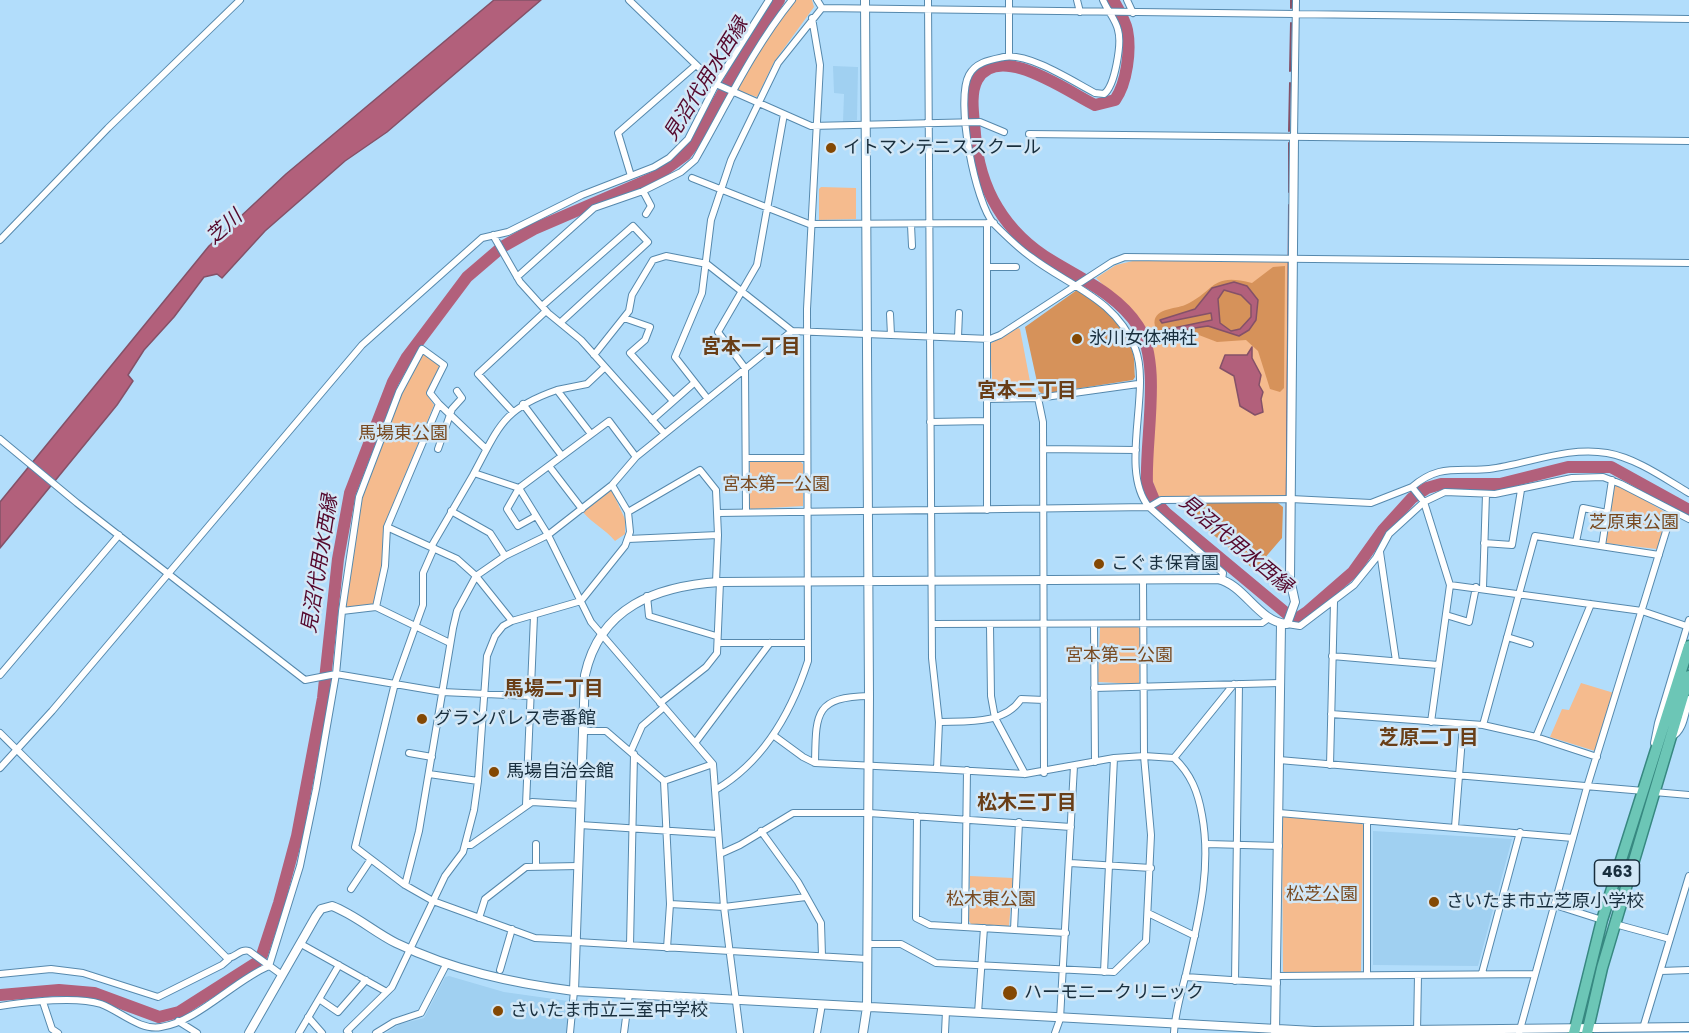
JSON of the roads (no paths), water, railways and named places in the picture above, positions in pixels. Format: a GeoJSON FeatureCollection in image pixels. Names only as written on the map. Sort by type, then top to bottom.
{"type":"FeatureCollection","features":[{"type":"Feature","properties":{"kind":"highway","name":"463"},"geometry":{"type":"LineString","coordinates":[[1587,1031],[1615,924],[1670,737],[1670,721],[1689,646]]}},
{"type":"Feature","properties":{"kind":"highway","name":"463"},"geometry":{"type":"LineString","coordinates":[[1575,1031],[1602,920],[1655,753],[1689,676]]}},
{"type":"Feature","properties":{"kind":"street"},"geometry":{"type":"LineString","coordinates":[[0,240],[108,128],[240,0]]}},
{"type":"Feature","properties":{"kind":"street"},"geometry":{"type":"LineString","coordinates":[[629,0],[718,85],[815,127],[866,123],[980,122],[1004,132]]}},
{"type":"Feature","properties":{"kind":"street"},"geometry":{"type":"LineString","coordinates":[[0,768],[18,750],[362,345],[434,283],[472,244],[493,235],[508,232],[582,195],[669,158],[688,139],[769,0]]}},
{"type":"Feature","properties":{"kind":"street"},"geometry":{"type":"LineString","coordinates":[[517,277],[594,208],[686,175],[732,91],[776,20],[792,0]]}},
{"type":"Feature","properties":{"kind":"street"},"geometry":{"type":"LineString","coordinates":[[817,0],[822,8]]}},
{"type":"Feature","properties":{"kind":"street"},"geometry":{"type":"LineString","coordinates":[[863,1033],[867,1007],[869,766],[865,0]]}},
{"type":"Feature","properties":{"kind":"street"},"geometry":{"type":"LineString","coordinates":[[928,0],[930,511],[932,658],[939,722],[937,769]]}},
{"type":"Feature","properties":{"kind":"street"},"geometry":{"type":"LineString","coordinates":[[1009,0],[1009,56]]}},
{"type":"Feature","properties":{"kind":"street"},"geometry":{"type":"LineString","coordinates":[[1077,0],[1080,12]]}},
{"type":"Feature","properties":{"kind":"street"},"geometry":{"type":"LineString","coordinates":[[987,510],[987,267],[990,223],[971,168],[967,122],[968,76],[976,66],[987,60],[1009,56],[1034,62],[1095,93],[1104,94],[1112,85],[1120,38],[1118,28],[1103,0]]}},
{"type":"Feature","properties":{"kind":"street"},"geometry":{"type":"LineString","coordinates":[[1127,0],[1130,13]]}},
{"type":"Feature","properties":{"kind":"street"},"geometry":{"type":"LineString","coordinates":[[1276,1031],[1280,683],[1284,624],[1295,602],[1290,579],[1296,0]]}},
{"type":"Feature","properties":{"kind":"street"},"geometry":{"type":"LineString","coordinates":[[707,398],[675,357],[702,293],[707,264],[708,233],[720,189],[778,63],[822,8],[1689,19]]}},
{"type":"Feature","properties":{"kind":"street"},"geometry":{"type":"LineString","coordinates":[[717,789],[730,781],[773,735],[798,694],[808,661],[809,224],[820,65],[812,18]]}},
{"type":"Feature","properties":{"kind":"street"},"geometry":{"type":"LineString","coordinates":[[631,176],[618,133],[696,64]]}},
{"type":"Feature","properties":{"kind":"street"},"geometry":{"type":"LineString","coordinates":[[746,511],[745,368],[718,332],[757,265],[784,114]]}},
{"type":"Feature","properties":{"kind":"street"},"geometry":{"type":"LineString","coordinates":[[1029,134],[1689,141]]}},
{"type":"Feature","properties":{"kind":"street"},"geometry":{"type":"LineString","coordinates":[[686,175],[809,224],[990,223],[1030,257],[1079,283],[1109,310],[1131,338],[1137,351],[1138,486],[1149,507],[1223,573],[1222,580]]}},
{"type":"Feature","properties":{"kind":"street"},"geometry":{"type":"LineString","coordinates":[[643,191],[651,206],[646,214]]}},
{"type":"Feature","properties":{"kind":"street"},"geometry":{"type":"LineString","coordinates":[[912,225],[912,246]]}},
{"type":"Feature","properties":{"kind":"street"},"geometry":{"type":"LineString","coordinates":[[513,412],[478,374],[633,226],[648,242],[561,322]]}},
{"type":"Feature","properties":{"kind":"street"},"geometry":{"type":"LineString","coordinates":[[493,235],[517,277],[544,309],[561,322],[594,355],[664,433]]}},
{"type":"Feature","properties":{"kind":"street"},"geometry":{"type":"LineString","coordinates":[[594,355],[624,318],[633,295],[653,260],[666,256],[707,264],[792,331],[987,339],[1000,335],[1090,276],[1125,257],[1689,263]]}},
{"type":"Feature","properties":{"kind":"street"},"geometry":{"type":"LineString","coordinates":[[987,267],[1016,267]]}},
{"type":"Feature","properties":{"kind":"street"},"geometry":{"type":"LineString","coordinates":[[958,337],[959,313]]}},
{"type":"Feature","properties":{"kind":"street"},"geometry":{"type":"LineString","coordinates":[[890,314],[891,334]]}},
{"type":"Feature","properties":{"kind":"street"},"geometry":{"type":"LineString","coordinates":[[624,318],[650,327],[645,340],[630,353],[673,401]]}},
{"type":"Feature","properties":{"kind":"street"},"geometry":{"type":"LineString","coordinates":[[405,885],[419,831],[457,610],[476,576],[505,556],[548,535],[582,509],[612,485],[636,457],[664,433],[792,331]]}},
{"type":"Feature","properties":{"kind":"street"},"geometry":{"type":"LineString","coordinates":[[0,1006],[43,1002],[100,1004],[151,1028],[178,1021],[269,966],[300,866],[336,674],[342,611],[359,497],[399,392],[422,349],[444,365],[430,393],[485,448]]}},
{"type":"Feature","properties":{"kind":"street"},"geometry":{"type":"LineString","coordinates":[[604,368],[587,384],[557,390],[523,404],[502,422],[485,448],[474,473],[451,511],[423,573],[423,605],[395,683],[355,847],[405,885],[433,901],[535,938],[867,959]]}},
{"type":"Feature","properties":{"kind":"street"},"geometry":{"type":"LineString","coordinates":[[652,420],[694,383]]}},
{"type":"Feature","properties":{"kind":"street"},"geometry":{"type":"LineString","coordinates":[[987,399],[1038,398],[1138,384]]}},
{"type":"Feature","properties":{"kind":"street"},"geometry":{"type":"LineString","coordinates":[[557,390],[591,434]]}},
{"type":"Feature","properties":{"kind":"street"},"geometry":{"type":"LineString","coordinates":[[438,449],[452,409],[462,398],[457,391]]}},
{"type":"Feature","properties":{"kind":"street"},"geometry":{"type":"LineString","coordinates":[[1038,398],[1043,422],[1044,773]]}},
{"type":"Feature","properties":{"kind":"street"},"geometry":{"type":"LineString","coordinates":[[376,608],[385,566],[387,527],[439,404]]}},
{"type":"Feature","properties":{"kind":"street"},"geometry":{"type":"LineString","coordinates":[[523,404],[562,456]]}},
{"type":"Feature","properties":{"kind":"street"},"geometry":{"type":"LineString","coordinates":[[536,516],[518,526],[507,509],[519,488],[609,421],[636,457]]}},
{"type":"Feature","properties":{"kind":"street"},"geometry":{"type":"LineString","coordinates":[[930,422],[987,421]]}},
{"type":"Feature","properties":{"kind":"street"},"geometry":{"type":"LineString","coordinates":[[0,440],[305,680],[336,674],[442,692],[530,696]]}},
{"type":"Feature","properties":{"kind":"street"},"geometry":{"type":"LineString","coordinates":[[1042,449],[1136,450]]}},
{"type":"Feature","properties":{"kind":"street"},"geometry":{"type":"LineString","coordinates":[[718,513],[1149,507],[1161,500],[1291,499],[1371,503],[1413,489],[1430,475],[1443,471],[1490,469],[1543,457],[1588,452],[1604,452],[1629,459],[1689,493]]}},
{"type":"Feature","properties":{"kind":"street"},"geometry":{"type":"LineString","coordinates":[[746,458],[807,458]]}},
{"type":"Feature","properties":{"kind":"street"},"geometry":{"type":"LineString","coordinates":[[549,466],[582,509]]}},
{"type":"Feature","properties":{"kind":"street"},"geometry":{"type":"LineString","coordinates":[[628,512],[700,470],[716,490],[718,513],[717,653],[706,667],[662,705],[642,726],[632,753],[630,945]]}},
{"type":"Feature","properties":{"kind":"street"},"geometry":{"type":"LineString","coordinates":[[474,473],[519,488],[548,535],[591,622],[714,764],[724,907],[740,1033]]}},
{"type":"Feature","properties":{"kind":"street"},"geometry":{"type":"LineString","coordinates":[[570,1033],[577,941],[585,675],[588,663],[602,635],[615,618],[647,596],[678,588],[718,582],[1222,580],[1275,624],[1300,626],[1354,585],[1380,552],[1389,534],[1424,502],[1445,492],[1486,494],[1521,490],[1572,478],[1603,477],[1689,519]]}},
{"type":"Feature","properties":{"kind":"street"},"geometry":{"type":"LineString","coordinates":[[1602,546],[1612,480]]}},
{"type":"Feature","properties":{"kind":"street"},"geometry":{"type":"LineString","coordinates":[[347,1032],[385,991],[392,987],[412,950],[433,901],[466,845],[478,781],[482,694],[490,645],[503,626],[512,621],[581,601],[628,539],[630,532],[628,512],[612,485]]}},
{"type":"Feature","properties":{"kind":"street"},"geometry":{"type":"LineString","coordinates":[[1413,489],[1424,502],[1450,585],[1431,722]]}},
{"type":"Feature","properties":{"kind":"street"},"geometry":{"type":"LineString","coordinates":[[1484,543],[1512,545],[1521,490]]}},
{"type":"Feature","properties":{"kind":"street"},"geometry":{"type":"LineString","coordinates":[[1446,615],[1469,622],[1480,587],[1486,494]]}},
{"type":"Feature","properties":{"kind":"street"},"geometry":{"type":"LineString","coordinates":[[1576,542],[1583,508],[1607,513]]}},
{"type":"Feature","properties":{"kind":"street"},"geometry":{"type":"LineString","coordinates":[[451,511],[490,533],[505,556]]}},
{"type":"Feature","properties":{"kind":"street"},"geometry":{"type":"LineString","coordinates":[[1519,1031],[1587,787],[1672,512]]}},
{"type":"Feature","properties":{"kind":"street"},"geometry":{"type":"LineString","coordinates":[[387,527],[457,559],[476,576],[512,621]]}},
{"type":"Feature","properties":{"kind":"street"},"geometry":{"type":"LineString","coordinates":[[0,675],[119,535]]}},
{"type":"Feature","properties":{"kind":"street"},"geometry":{"type":"LineString","coordinates":[[628,539],[718,535]]}},
{"type":"Feature","properties":{"kind":"street"},"geometry":{"type":"LineString","coordinates":[[1483,725],[1535,536],[1659,555]]}},
{"type":"Feature","properties":{"kind":"street"},"geometry":{"type":"LineString","coordinates":[[1380,552],[1396,661]]}},
{"type":"Feature","properties":{"kind":"street"},"geometry":{"type":"LineString","coordinates":[[867,944],[901,944],[936,963],[1114,972],[1146,941],[1151,868],[1144,756],[1143,579]]}},
{"type":"Feature","properties":{"kind":"street"},"geometry":{"type":"LineString","coordinates":[[1450,585],[1480,587],[1642,611],[1688,624],[1658,723],[1655,753]]}},
{"type":"Feature","properties":{"kind":"street"},"geometry":{"type":"LineString","coordinates":[[647,596],[649,616],[717,640],[770,643],[808,642]]}},
{"type":"Feature","properties":{"kind":"street"},"geometry":{"type":"LineString","coordinates":[[1330,765],[1334,602]]}},
{"type":"Feature","properties":{"kind":"street"},"geometry":{"type":"LineString","coordinates":[[1536,737],[1592,604]]}},
{"type":"Feature","properties":{"kind":"street"},"geometry":{"type":"LineString","coordinates":[[342,611],[376,608],[450,643]]}},
{"type":"Feature","properties":{"kind":"street"},"geometry":{"type":"LineString","coordinates":[[526,805],[534,616]]}},
{"type":"Feature","properties":{"kind":"street"},"geometry":{"type":"LineString","coordinates":[[932,624],[990,626],[1262,623],[1269,618]]}},
{"type":"Feature","properties":{"kind":"street"},"geometry":{"type":"LineString","coordinates":[[1094,624],[1095,762]]}},
{"type":"Feature","properties":{"kind":"street"},"geometry":{"type":"LineString","coordinates":[[990,626],[991,696],[995,718],[1025,774]]}},
{"type":"Feature","properties":{"kind":"street"},"geometry":{"type":"LineString","coordinates":[[1508,637],[1530,644]]}},
{"type":"Feature","properties":{"kind":"street"},"geometry":{"type":"LineString","coordinates":[[695,743],[770,643]]}},
{"type":"Feature","properties":{"kind":"street"},"geometry":{"type":"LineString","coordinates":[[1332,656],[1438,664]]}},
{"type":"Feature","properties":{"kind":"street"},"geometry":{"type":"LineString","coordinates":[[1094,688],[1280,683]]}},
{"type":"Feature","properties":{"kind":"street"},"geometry":{"type":"LineString","coordinates":[[1174,758],[1237,684]]}},
{"type":"Feature","properties":{"kind":"street"},"geometry":{"type":"LineString","coordinates":[[1235,981],[1238,845],[1237,684]]}},
{"type":"Feature","properties":{"kind":"street"},"geometry":{"type":"LineString","coordinates":[[815,763],[816,724],[824,706],[843,696],[869,696]]}},
{"type":"Feature","properties":{"kind":"street"},"geometry":{"type":"LineString","coordinates":[[939,722],[995,718],[1017,705],[1021,699],[1044,700]]}},
{"type":"Feature","properties":{"kind":"street"},"geometry":{"type":"LineString","coordinates":[[1670,737],[1677,734],[1680,728],[1689,699]]}},
{"type":"Feature","properties":{"kind":"street"},"geometry":{"type":"LineString","coordinates":[[1331,714],[1483,725],[1536,737],[1598,757]]}},
{"type":"Feature","properties":{"kind":"street"},"geometry":{"type":"LineString","coordinates":[[1455,827],[1463,725]]}},
{"type":"Feature","properties":{"kind":"street"},"geometry":{"type":"LineString","coordinates":[[582,730],[606,731],[664,781],[670,904],[667,948]]}},
{"type":"Feature","properties":{"kind":"street"},"geometry":{"type":"LineString","coordinates":[[0,732],[229,958]]}},
{"type":"Feature","properties":{"kind":"street"},"geometry":{"type":"LineString","coordinates":[[773,735],[803,758],[815,763],[1025,774],[1044,773],[1114,758],[1144,756],[1174,758],[1191,778],[1199,798],[1208,844],[1202,907],[1174,1029]]}},
{"type":"Feature","properties":{"kind":"street"},"geometry":{"type":"LineString","coordinates":[[409,753],[432,757]]}},
{"type":"Feature","properties":{"kind":"street"},"geometry":{"type":"LineString","coordinates":[[1104,972],[1114,758]]}},
{"type":"Feature","properties":{"kind":"street"},"geometry":{"type":"LineString","coordinates":[[1279,760],[1689,795]]}},
{"type":"Feature","properties":{"kind":"street"},"geometry":{"type":"LineString","coordinates":[[664,781],[714,764]]}},
{"type":"Feature","properties":{"kind":"street"},"geometry":{"type":"LineString","coordinates":[[1055,1033],[1060,1019],[1074,766]]}},
{"type":"Feature","properties":{"kind":"street"},"geometry":{"type":"LineString","coordinates":[[965,927],[967,770]]}},
{"type":"Feature","properties":{"kind":"street"},"geometry":{"type":"LineString","coordinates":[[429,774],[478,781]]}},
{"type":"Feature","properties":{"kind":"street"},"geometry":{"type":"LineString","coordinates":[[466,845],[471,845],[532,802],[581,805]]}},
{"type":"Feature","properties":{"kind":"street"},"geometry":{"type":"LineString","coordinates":[[720,854],[792,813],[868,813],[967,818],[1071,827]]}},
{"type":"Feature","properties":{"kind":"street"},"geometry":{"type":"LineString","coordinates":[[1279,813],[1573,838]]}},
{"type":"Feature","properties":{"kind":"street"},"geometry":{"type":"LineString","coordinates":[[917,816],[916,918],[930,925],[1066,933]]}},
{"type":"Feature","properties":{"kind":"street"},"geometry":{"type":"LineString","coordinates":[[1367,821],[1367,975]]}},
{"type":"Feature","properties":{"kind":"street"},"geometry":{"type":"LineString","coordinates":[[1014,930],[1019,822]]}},
{"type":"Feature","properties":{"kind":"street"},"geometry":{"type":"LineString","coordinates":[[580,825],[718,834]]}},
{"type":"Feature","properties":{"kind":"street"},"geometry":{"type":"LineString","coordinates":[[761,831],[806,897],[821,924],[822,956]]}},
{"type":"Feature","properties":{"kind":"street"},"geometry":{"type":"LineString","coordinates":[[1482,973],[1520,832]]}},
{"type":"Feature","properties":{"kind":"street"},"geometry":{"type":"LineString","coordinates":[[536,844],[536,867]]}},
{"type":"Feature","properties":{"kind":"street"},"geometry":{"type":"LineString","coordinates":[[1208,844],[1278,846]]}},
{"type":"Feature","properties":{"kind":"street"},"geometry":{"type":"LineString","coordinates":[[351,889],[371,859]]}},
{"type":"Feature","properties":{"kind":"street"},"geometry":{"type":"LineString","coordinates":[[1070,863],[1151,868]]}},
{"type":"Feature","properties":{"kind":"street"},"geometry":{"type":"LineString","coordinates":[[479,918],[485,899],[526,867],[579,866]]}},
{"type":"Feature","properties":{"kind":"street"},"geometry":{"type":"LineString","coordinates":[[1643,1028],[1689,876]]}},
{"type":"Feature","properties":{"kind":"street"},"geometry":{"type":"LineString","coordinates":[[670,904],[724,907],[806,897]]}},
{"type":"Feature","properties":{"kind":"street"},"geometry":{"type":"LineString","coordinates":[[1554,905],[1602,920]]}},
{"type":"Feature","properties":{"kind":"street"},"geometry":{"type":"LineString","coordinates":[[249,1033],[321,909],[332,906],[412,950],[447,963],[498,979],[574,991],[978,1013],[1174,1029],[1417,1032],[1587,1031],[1643,1028],[1669,1030],[1689,1027]]}},
{"type":"Feature","properties":{"kind":"street"},"geometry":{"type":"LineString","coordinates":[[1148,913],[1195,936]]}},
{"type":"Feature","properties":{"kind":"street"},"geometry":{"type":"LineString","coordinates":[[1615,924],[1670,939]]}},
{"type":"Feature","properties":{"kind":"street"},"geometry":{"type":"LineString","coordinates":[[978,1013],[984,928]]}},
{"type":"Feature","properties":{"kind":"street"},"geometry":{"type":"LineString","coordinates":[[500,970],[512,929]]}},
{"type":"Feature","properties":{"kind":"street"},"geometry":{"type":"LineString","coordinates":[[301,944],[385,991]]}},
{"type":"Feature","properties":{"kind":"street"},"geometry":{"type":"LineString","coordinates":[[0,974],[51,969],[82,973],[158,997],[222,965],[229,958],[245,950],[282,975]]}},
{"type":"Feature","properties":{"kind":"street"},"geometry":{"type":"LineString","coordinates":[[376,1033],[394,1022],[421,1013],[447,963]]}},
{"type":"Feature","properties":{"kind":"street"},"geometry":{"type":"LineString","coordinates":[[299,1033],[339,965]]}},
{"type":"Feature","properties":{"kind":"street"},"geometry":{"type":"LineString","coordinates":[[1661,971],[1689,970]]}},
{"type":"Feature","properties":{"kind":"street"},"geometry":{"type":"LineString","coordinates":[[1185,977],[1235,981],[1367,975],[1534,974]]}},
{"type":"Feature","properties":{"kind":"street"},"geometry":{"type":"LineString","coordinates":[[1417,1032],[1418,975]]}},
{"type":"Feature","properties":{"kind":"street"},"geometry":{"type":"LineString","coordinates":[[319,999],[338,1012],[366,980]]}},
{"type":"Feature","properties":{"kind":"street"},"geometry":{"type":"LineString","coordinates":[[624,1033],[629,994]]}},
{"type":"Feature","properties":{"kind":"street"},"geometry":{"type":"LineString","coordinates":[[43,1002],[52,1029],[58,1033]]}},
{"type":"Feature","properties":{"kind":"street"},"geometry":{"type":"LineString","coordinates":[[817,1033],[822,1004]]}},
{"type":"Feature","properties":{"kind":"street"},"geometry":{"type":"LineString","coordinates":[[945,1033],[946,1011]]}},
{"type":"Feature","properties":{"kind":"street"},"geometry":{"type":"LineString","coordinates":[[308,1017],[322,1033]]}},
{"type":"Feature","properties":{"kind":"street"},"geometry":{"type":"LineString","coordinates":[[178,1021],[196,1033]]}},
{"type":"Feature","properties":{"kind":"waterway","name":"見沼代用水西縁"},"geometry":{"type":"LineString","coordinates":[[0,995],[59,990],[94,993],[159,1017],[179,1012],[256,963],[262,955],[279,903],[297,836],[323,698],[338,559],[350,493],[393,382],[407,357],[467,277],[502,247],[534,229],[655,177],[685,155],[696,141],[744,55],[779,0]]}},
{"type":"Feature","properties":{"kind":"waterway","name":"見沼代用水西縁"},"geometry":{"type":"LineString","coordinates":[[1113,0],[1126,26],[1128,38],[1125,76],[1115,100],[1095,105],[1035,73],[1001,65],[987,69],[977,80],[973,93],[975,134],[982,173],[997,208],[1008,223],[1035,250],[1110,297],[1130,315],[1138,326],[1145,342],[1151,380],[1147,483],[1154,500],[1166,513],[1292,618],[1298,618],[1353,572],[1383,530],[1412,498],[1427,488],[1441,484],[1500,484],[1568,467],[1611,467],[1689,510]]}},
{"type":"Feature","properties":{"kind":"waterway"},"geometry":{"type":"LineString","coordinates":[[1291,0],[1291,8]]}},
{"type":"Feature","properties":{"kind":"waterway"},"geometry":{"type":"LineString","coordinates":[[1290,71],[1291,23]]}},
{"type":"Feature","properties":{"kind":"waterway"},"geometry":{"type":"LineString","coordinates":[[1289,131],[1290,83]]}},
{"type":"Feature","properties":{"kind":"waterway"},"geometry":{"type":"LineString","coordinates":[[1289,143],[1289,192]]}},
{"type":"Feature","properties":{"kind":"waterway"},"geometry":{"type":"LineString","coordinates":[[1289,205],[1286,583],[1290,594]]}},
{"type":"Feature","properties":{"kind":"place","name":"イトマンテニススクール"},"geometry":{"type":"Point","coordinates":[831,148]}},
{"type":"Feature","properties":{"kind":"place","name":"氷川女体神社"},"geometry":{"type":"Point","coordinates":[1077,339]}},
{"type":"Feature","properties":{"kind":"place","name":"こぐま保育園"},"geometry":{"type":"Point","coordinates":[1099,564]}},
{"type":"Feature","properties":{"kind":"place","name":"グランパレス壱番館"},"geometry":{"type":"Point","coordinates":[422,719]}},
{"type":"Feature","properties":{"kind":"place","name":"馬場自治会館"},"geometry":{"type":"Point","coordinates":[494,772]}},
{"type":"Feature","properties":{"kind":"place","name":"さいたま市立芝原小学校"},"geometry":{"type":"Point","coordinates":[1434,902]}},
{"type":"Feature","properties":{"kind":"place","name":"ハーモニークリニック"},"geometry":{"type":"Point","coordinates":[1010,993]}},
{"type":"Feature","properties":{"kind":"place","name":"さいたま市立三室中学校"},"geometry":{"type":"Point","coordinates":[498,1011]}},
{"type":"Feature","properties":{"kind":"district","name":"宮本一丁目"},"geometry":{"type":"Point","coordinates":[751,348]}},
{"type":"Feature","properties":{"kind":"district","name":"宮本二丁目"},"geometry":{"type":"Point","coordinates":[1027,392]}},
{"type":"Feature","properties":{"kind":"district","name":"馬場二丁目"},"geometry":{"type":"Point","coordinates":[554,690]}},
{"type":"Feature","properties":{"kind":"district","name":"芝原二丁目"},"geometry":{"type":"Point","coordinates":[1429,739]}},
{"type":"Feature","properties":{"kind":"district","name":"松木三丁目"},"geometry":{"type":"Point","coordinates":[1027,804]}},
{"type":"Feature","properties":{"kind":"water label","name":"芝川"},"geometry":{"type":"Point","coordinates":[225,228]}},
{"type":"Feature","properties":{"kind":"park label","name":"馬場東公園"},"geometry":{"type":"Point","coordinates":[403,434]}},
{"type":"Feature","properties":{"kind":"park label","name":"宮本第一公園"},"geometry":{"type":"Point","coordinates":[776,485]}},
{"type":"Feature","properties":{"kind":"park label","name":"芝原東公園"},"geometry":{"type":"Point","coordinates":[1634,523]}},
{"type":"Feature","properties":{"kind":"park label","name":"宮本第二公園"},"geometry":{"type":"Point","coordinates":[1119,656]}},
{"type":"Feature","properties":{"kind":"park label","name":"松芝公園"},"geometry":{"type":"Point","coordinates":[1322,895]}},
{"type":"Feature","properties":{"kind":"park label","name":"松木東公園"},"geometry":{"type":"Point","coordinates":[991,900]}}]}
